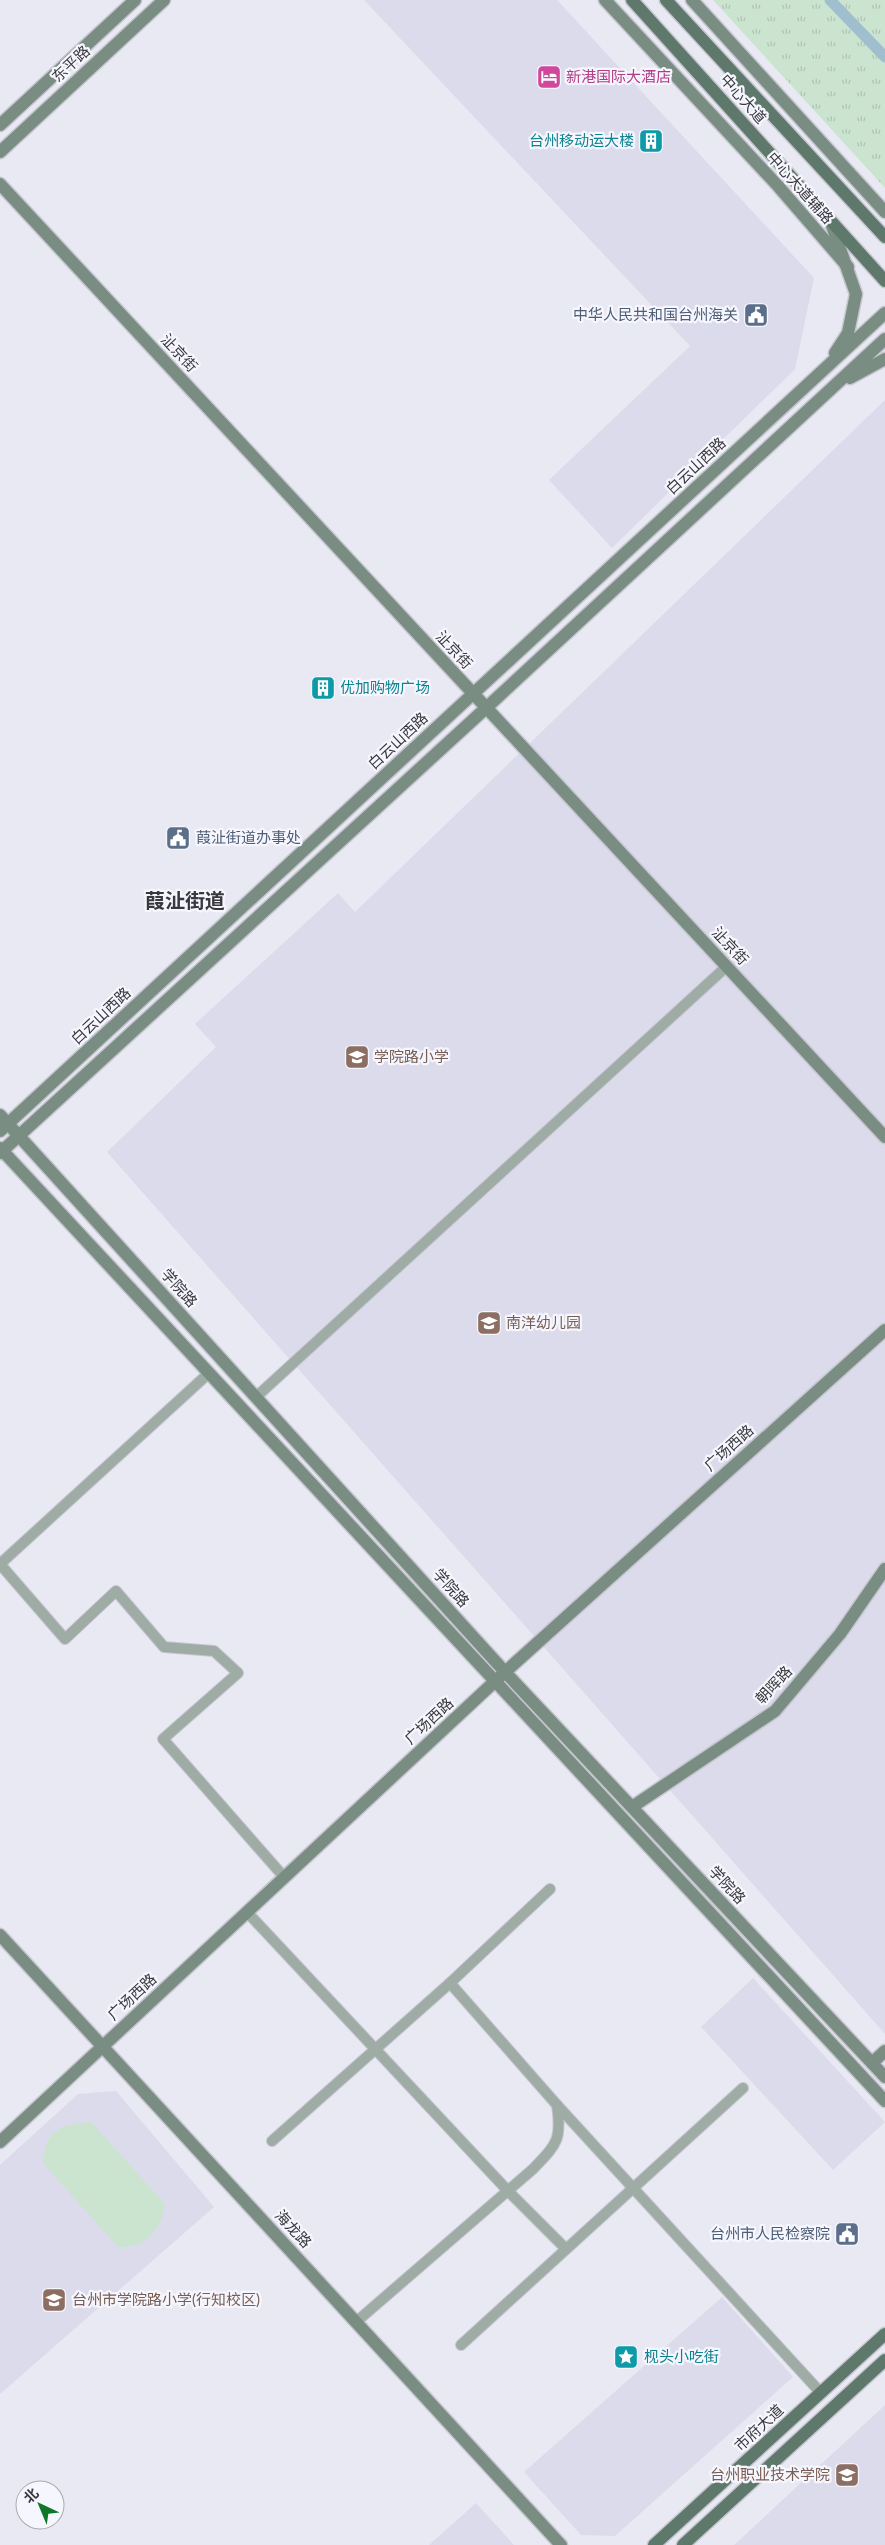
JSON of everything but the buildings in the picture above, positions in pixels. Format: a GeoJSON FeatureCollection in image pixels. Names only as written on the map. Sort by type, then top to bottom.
{"type":"FeatureCollection","features":[{"type":"Feature","properties":{"kind":"main road","name":"东平路"},"geometry":{"type":"LineString","coordinates":[[0,125],[135,0]]}},
{"type":"Feature","properties":{"kind":"main road","name":"东平路"},"geometry":{"type":"LineString","coordinates":[[0,152],[164,0]]}},
{"type":"Feature","properties":{"kind":"main road","name":"中心大道辅路"},"geometry":{"type":"LineString","coordinates":[[605,0],[778,186],[848,267]]}},
{"type":"Feature","properties":{"kind":"main road","name":"中心大道"},"geometry":{"type":"LineString","coordinates":[[632,0],[885,281]]}},
{"type":"Feature","properties":{"kind":"main road","name":"中心大道"},"geometry":{"type":"LineString","coordinates":[[666,0],[885,237]]}},
{"type":"Feature","properties":{"kind":"main road"},"geometry":{"type":"LineString","coordinates":[[692,0],[885,212]]}},
{"type":"Feature","properties":{"kind":"main road","name":"沚京街"},"geometry":{"type":"LineString","coordinates":[[0,184],[885,1137]]}},
{"type":"Feature","properties":{"kind":"main road","name":"中心大道"},"geometry":{"type":"LineString","coordinates":[[860,209],[885,220]]}},
{"type":"Feature","properties":{"kind":"main road","name":"中心大道"},"geometry":{"type":"LineString","coordinates":[[821,372],[848,333],[856,294],[830,220]]}},
{"type":"Feature","properties":{"kind":"main road","name":"白云山西路"},"geometry":{"type":"LineString","coordinates":[[3,1123],[473,694],[885,313]]}},
{"type":"Feature","properties":{"kind":"main road"},"geometry":{"type":"LineString","coordinates":[[885,338],[486,708],[19,1136],[1,1150],[885,2101]]}},
{"type":"Feature","properties":{"kind":"main road"},"geometry":{"type":"LineString","coordinates":[[827,392],[885,359]]}},
{"type":"Feature","properties":{"kind":"main road","name":"学院路"},"geometry":{"type":"LineString","coordinates":[[3,1123],[19,1136],[505,1672],[885,2077]]}},
{"type":"Feature","properties":{"kind":"main road","name":"广场西路"},"geometry":{"type":"LineString","coordinates":[[0,2142],[494,1682],[883,1335]]}},
{"type":"Feature","properties":{"kind":"main road","name":"朝晖路"},"geometry":{"type":"LineString","coordinates":[[632,1807],[775,1711],[840,1634],[885,1568]]}},
{"type":"Feature","properties":{"kind":"main road","name":"海龙路"},"geometry":{"type":"LineString","coordinates":[[0,1935],[561,2545]]}},
{"type":"Feature","properties":{"kind":"main road"},"geometry":{"type":"LineString","coordinates":[[872,2063],[885,2051]]}},
{"type":"Feature","properties":{"kind":"main road","name":"市府大道"},"geometry":{"type":"LineString","coordinates":[[654,2545],[885,2334]]}},
{"type":"Feature","properties":{"kind":"main road"},"geometry":{"type":"LineString","coordinates":[[683,2545],[885,2360]]}},
{"type":"Feature","properties":{"kind":"street"},"geometry":{"type":"LineString","coordinates":[[256,1397],[726,967]]}},
{"type":"Feature","properties":{"kind":"street"},"geometry":{"type":"LineString","coordinates":[[208,1373],[0,1564],[65,1639],[116,1592],[164,1647],[214,1651],[238,1672],[163,1739],[284,1877]]}},
{"type":"Feature","properties":{"kind":"street"},"geometry":{"type":"LineString","coordinates":[[272,2141],[450,1983],[550,1889]]}},
{"type":"Feature","properties":{"kind":"street"},"geometry":{"type":"LineString","coordinates":[[247,1912],[508,2191],[566,2249]]}},
{"type":"Feature","properties":{"kind":"street"},"geometry":{"type":"LineString","coordinates":[[450,1983],[557,2105],[821,2393]]}},
{"type":"Feature","properties":{"kind":"street"},"geometry":{"type":"LineString","coordinates":[[460,2345],[743,2088]]}},
{"type":"Feature","properties":{"kind":"street"},"geometry":{"type":"LineString","coordinates":[[356,2322],[508,2191],[556,2145],[560,2125],[557,2105]]}},
{"type":"Feature","properties":{"kind":"shaded area"},"geometry":{"type":"Polygon","coordinates":[[[364,0],[557,0],[814,278],[795,369],[612,548],[549,480],[690,346],[364,0]]]}},
{"type":"Feature","properties":{"kind":"shaded area"},"geometry":{"type":"Polygon","coordinates":[[[885,400],[885,2034],[107,1152],[216,1047],[195,1024],[338,893],[355,912],[885,400]]]}},
{"type":"Feature","properties":{"kind":"shaded area"},"geometry":{"type":"Polygon","coordinates":[[[753,1978],[885,2122],[833,2170],[701,2027],[753,1978]]]}},
{"type":"Feature","properties":{"kind":"shaded area","name":"台州市学院路小学(行知校区)"},"geometry":{"type":"Polygon","coordinates":[[[116,2091],[214,2207],[0,2394],[0,2165],[78,2094],[116,2091]]]}},
{"type":"Feature","properties":{"kind":"shaded area"},"geometry":{"type":"Polygon","coordinates":[[[722,2297],[793,2377],[615,2536],[581,2535],[524,2472],[722,2297]]]}},
{"type":"Feature","properties":{"kind":"shaded area","name":"台州职业技术学院"},"geometry":{"type":"Polygon","coordinates":[[[885,2405],[885,2545],[734,2545],[885,2405]]]}},
{"type":"Feature","properties":{"kind":"shaded area"},"geometry":{"type":"Polygon","coordinates":[[[476,2503],[514,2545],[429,2545],[476,2503]]]}},
{"type":"Feature","properties":{"kind":"green space"},"geometry":{"type":"Polygon","coordinates":[[[713,0],[885,0],[885,188],[713,0]]]}},
{"type":"Feature","properties":{"kind":"green space"},"geometry":{"type":"Polygon","coordinates":[[[91,2122],[165,2204],[156,2229],[144,2241],[136,2245],[118,2247],[43,2163],[47,2143],[56,2131],[63,2127],[91,2122]]]}},
{"type":"Feature","properties":{"kind":"waterway"},"geometry":{"type":"LineString","coordinates":[[830,0],[885,57]]}},
{"type":"Feature","properties":{"kind":"place","name":"新港国际大酒店"},"geometry":{"type":"Point","coordinates":[549,77]}},
{"type":"Feature","properties":{"kind":"place","name":"台州移动运大楼"},"geometry":{"type":"Point","coordinates":[651,141]}},
{"type":"Feature","properties":{"kind":"place","name":"中华人民共和国台州海关"},"geometry":{"type":"Point","coordinates":[756,315]}},
{"type":"Feature","properties":{"kind":"place","name":"优加购物广场"},"geometry":{"type":"Point","coordinates":[323,688]}},
{"type":"Feature","properties":{"kind":"place","name":"葭沚街道办事处"},"geometry":{"type":"Point","coordinates":[178,838]}},
{"type":"Feature","properties":{"kind":"place","name":"学院路小学"},"geometry":{"type":"Point","coordinates":[357,1057]}},
{"type":"Feature","properties":{"kind":"place","name":"南洋幼儿园"},"geometry":{"type":"Point","coordinates":[489,1323]}},
{"type":"Feature","properties":{"kind":"place","name":"台州市人民检察院"},"geometry":{"type":"Point","coordinates":[847,2234]}},
{"type":"Feature","properties":{"kind":"place","name":"台州市学院路小学(行知校区)"},"geometry":{"type":"Point","coordinates":[54,2300]}},
{"type":"Feature","properties":{"kind":"place","name":"枧头小吃街"},"geometry":{"type":"Point","coordinates":[626,2357]}},
{"type":"Feature","properties":{"kind":"place","name":"台州职业技术学院"},"geometry":{"type":"Point","coordinates":[847,2475]}},
{"type":"Feature","properties":{"kind":"district","name":"葭沚街道"},"geometry":{"type":"Point","coordinates":[185,901]}}]}
